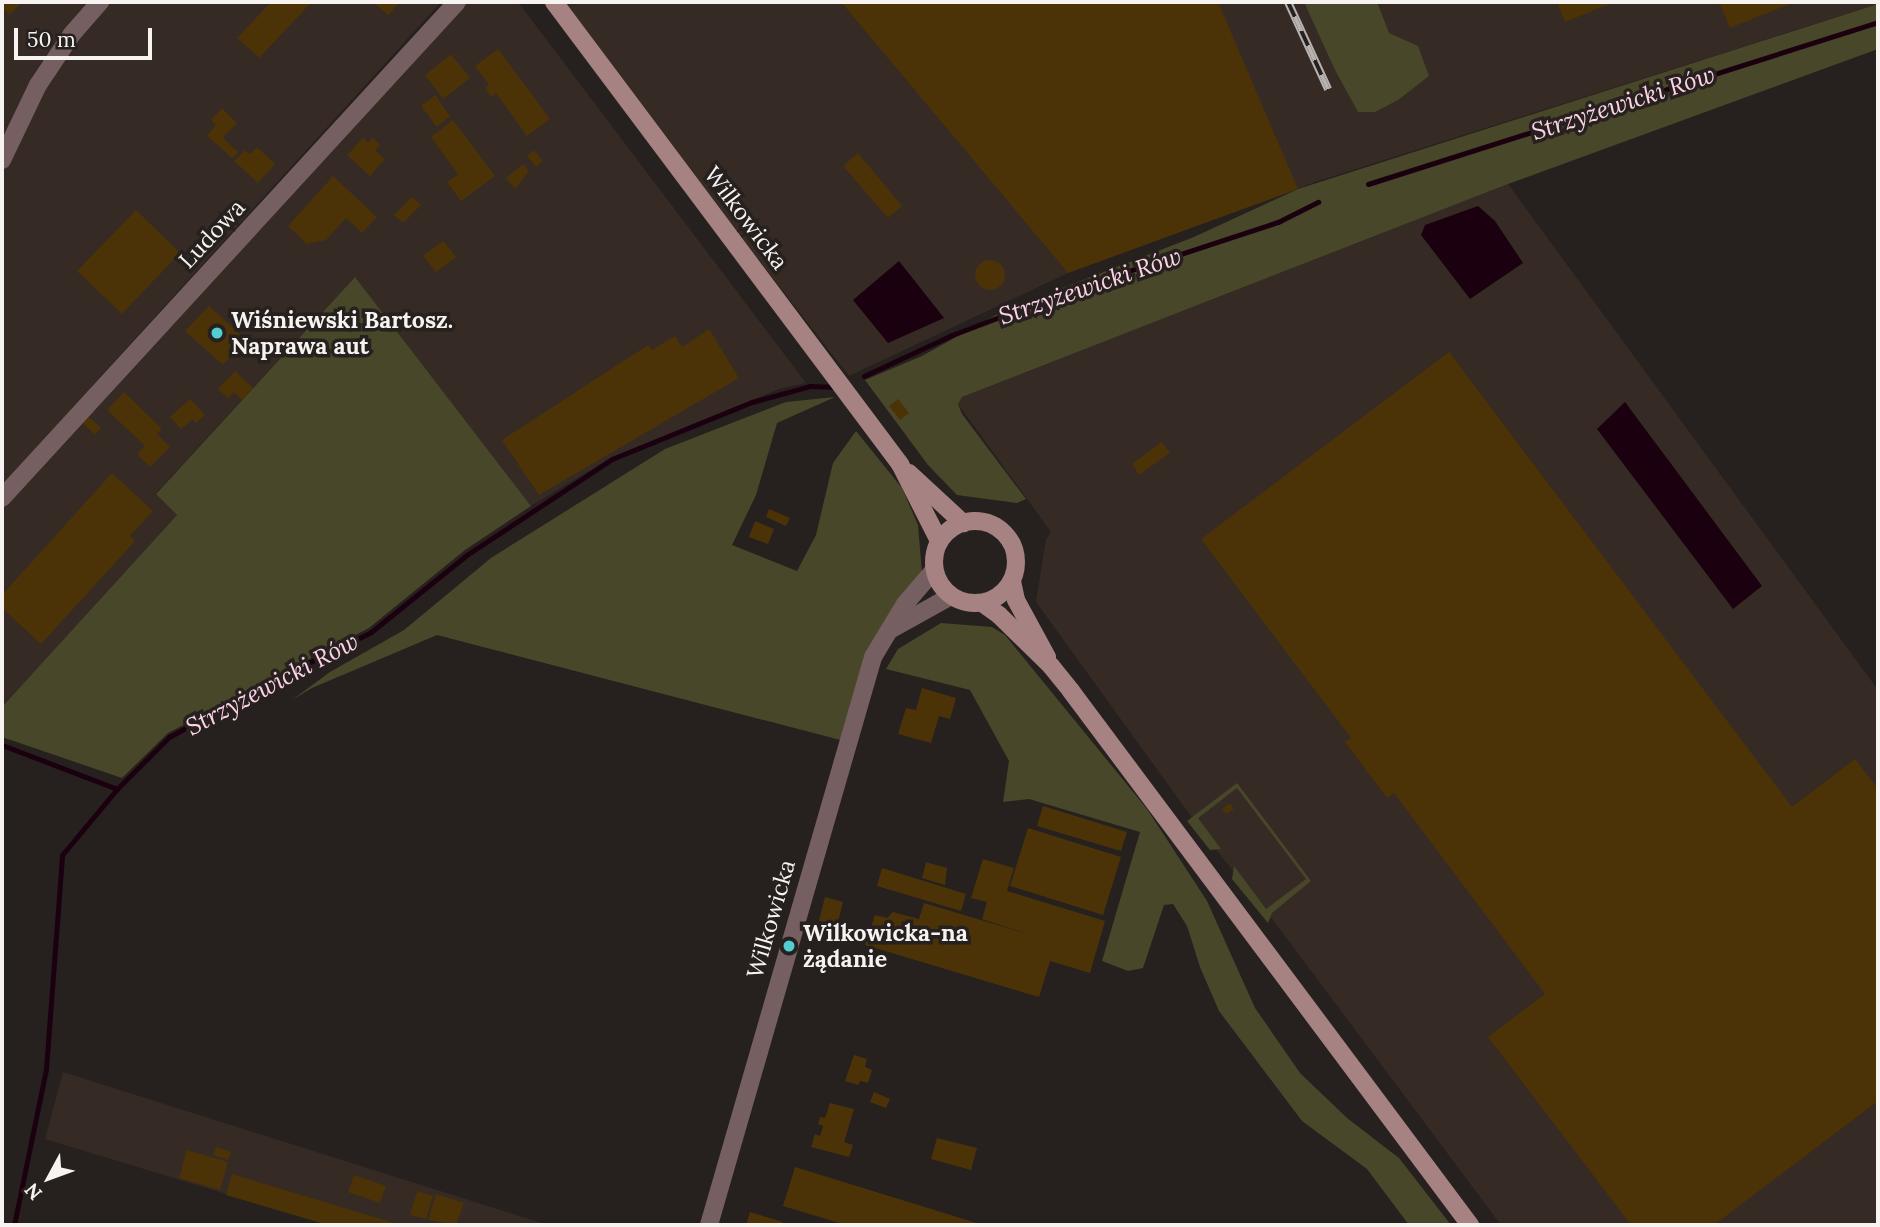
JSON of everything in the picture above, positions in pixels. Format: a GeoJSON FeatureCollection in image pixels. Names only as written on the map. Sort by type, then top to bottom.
{"type":"FeatureCollection","features":[{"type":"Feature","properties":{"kind":"main road","name":"Wilkowicka"},"geometry":{"type":"LineString","coordinates":[[554,2],[900,464],[939,541]]}},
{"type":"Feature","properties":{"kind":"main road","name":"Wilkowicka"},"geometry":{"type":"LineString","coordinates":[[900,464],[963,523]]}},
{"type":"Feature","properties":{"kind":"main road"},"geometry":{"type":"LineString","coordinates":[[1012,581],[998,597],[982,603],[965,602],[951,596],[943,589],[934,570],[934,554],[939,541],[949,530],[963,523],[982,522],[1006,536],[1016,560],[1012,581],[1016,600],[1051,666],[1470,1225]]}},
{"type":"Feature","properties":{"kind":"main road"},"geometry":{"type":"LineString","coordinates":[[982,603],[1051,666]]}},
{"type":"Feature","properties":{"kind":"street"},"geometry":{"type":"LineString","coordinates":[[2,160],[38,85],[72,34],[100,2]]}},
{"type":"Feature","properties":{"kind":"street","name":"Ludowa"},"geometry":{"type":"LineString","coordinates":[[2,498],[457,2]]}},
{"type":"Feature","properties":{"kind":"street","name":"Wilkowicka"},"geometry":{"type":"LineString","coordinates":[[709,1225],[870,669],[905,604],[934,570]]}},
{"type":"Feature","properties":{"kind":"street"},"geometry":{"type":"LineString","coordinates":[[890,630],[951,596]]}},
{"type":"Feature","properties":{"kind":"shaded area"},"geometry":{"type":"Polygon","coordinates":[[[2,2],[441,2],[2,485],[2,2]]]}},
{"type":"Feature","properties":{"kind":"shaded area"},"geometry":{"type":"Polygon","coordinates":[[[466,2],[518,2],[806,383],[779,389],[610,458],[531,506],[355,277],[156,493],[177,515],[2,707],[2,507],[466,2]]]}},
{"type":"Feature","properties":{"kind":"shaded area"},"geometry":{"type":"Polygon","coordinates":[[[558,2],[1878,4],[1318,181],[1068,273],[849,376],[558,2]]]}},
{"type":"Feature","properties":{"kind":"shaded area"},"geometry":{"type":"Polygon","coordinates":[[[1304,2],[1377,2],[1389,33],[1418,46],[1429,76],[1398,100],[1375,112],[1358,112],[1335,70],[1304,2]]]}},
{"type":"Feature","properties":{"kind":"shaded area"},"geometry":{"type":"Polygon","coordinates":[[[1878,4],[1878,49],[1508,184],[962,397],[958,404],[962,414],[1026,499],[1017,503],[957,495],[928,465],[865,380],[922,356],[1003,311],[1194,237],[1298,189],[1878,4]]]}},
{"type":"Feature","properties":{"kind":"shaded area"},"geometry":{"type":"Polygon","coordinates":[[[1508,184],[1878,690],[1878,1225],[1501,1225],[1279,928],[1206,837],[1036,602],[1046,539],[1051,532],[958,404],[962,397],[1508,184]]]}},
{"type":"Feature","properties":{"kind":"shaded area"},"geometry":{"type":"Polygon","coordinates":[[[1478,206],[1495,221],[1523,263],[1470,299],[1421,235],[1425,225],[1478,206]]]}},
{"type":"Feature","properties":{"kind":"shaded area"},"geometry":{"type":"Polygon","coordinates":[[[899,261],[944,318],[888,343],[853,300],[899,261]]]}},
{"type":"Feature","properties":{"kind":"shaded area"},"geometry":{"type":"Polygon","coordinates":[[[355,277],[531,506],[465,550],[369,628],[168,733],[122,778],[2,737],[2,707],[177,515],[156,494],[355,277]]]}},
{"type":"Feature","properties":{"kind":"shaded area"},"geometry":{"type":"Polygon","coordinates":[[[835,397],[777,423],[756,495],[732,545],[797,571],[816,535],[833,463],[856,431],[902,488],[918,525],[923,585],[890,630],[848,742],[437,635],[312,688],[292,700],[330,672],[404,630],[491,558],[665,449],[786,402],[835,397]]]}},
{"type":"Feature","properties":{"kind":"shaded area"},"geometry":{"type":"Polygon","coordinates":[[[1625,402],[1762,586],[1733,609],[1597,429],[1625,402]]]}},
{"type":"Feature","properties":{"kind":"shaded area"},"geometry":{"type":"Polygon","coordinates":[[[941,623],[992,627],[1005,635],[1147,809],[1207,901],[1255,1008],[1300,1073],[1347,1118],[1399,1158],[1451,1225],[1409,1225],[1367,1169],[1302,1121],[1219,1011],[1200,967],[1187,926],[1173,904],[1164,905],[1143,968],[1128,971],[1102,961],[1140,832],[1029,799],[1003,802],[1009,761],[970,690],[886,669],[898,649],[941,623]]]}},
{"type":"Feature","properties":{"kind":"shaded area"},"geometry":{"type":"Polygon","coordinates":[[[1237,783],[1311,881],[1272,913],[1268,923],[1232,879],[1234,866],[1266,909],[1306,879],[1237,788],[1198,818],[1221,849],[1210,850],[1187,821],[1237,783]]]}},
{"type":"Feature","properties":{"kind":"shaded area"},"geometry":{"type":"Polygon","coordinates":[[[63,1072],[548,1225],[328,1225],[45,1139],[63,1072]]]}},
{"type":"Feature","properties":{"kind":"building"},"geometry":{"type":"Polygon","coordinates":[[[2,2],[22,2],[10,15],[2,7],[2,2]]]}},
{"type":"Feature","properties":{"kind":"building"},"geometry":{"type":"Polygon","coordinates":[[[271,2],[312,2],[259,58],[237,38],[271,2]]]}},
{"type":"Feature","properties":{"kind":"building"},"geometry":{"type":"Polygon","coordinates":[[[373,2],[400,2],[388,15],[373,2]]]}},
{"type":"Feature","properties":{"kind":"building"},"geometry":{"type":"Polygon","coordinates":[[[841,2],[1218,2],[1298,189],[1068,273],[841,2]]]}},
{"type":"Feature","properties":{"kind":"building"},"geometry":{"type":"Polygon","coordinates":[[[1557,2],[1615,2],[1565,22],[1557,2]]]}},
{"type":"Feature","properties":{"kind":"building"},"geometry":{"type":"Polygon","coordinates":[[[1719,2],[1795,2],[1730,28],[1719,2]]]}},
{"type":"Feature","properties":{"kind":"building"},"geometry":{"type":"Polygon","coordinates":[[[498,49],[550,119],[527,136],[496,93],[491,97],[485,88],[489,85],[475,66],[498,49]]]}},
{"type":"Feature","properties":{"kind":"building"},"geometry":{"type":"Polygon","coordinates":[[[451,54],[470,78],[443,99],[425,75],[451,54]]]}},
{"type":"Feature","properties":{"kind":"building"},"geometry":{"type":"Polygon","coordinates":[[[435,95],[450,116],[437,127],[421,106],[435,95]]]}},
{"type":"Feature","properties":{"kind":"building"},"geometry":{"type":"Polygon","coordinates":[[[222,108],[237,123],[223,138],[238,152],[232,158],[207,136],[216,125],[211,120],[222,108]]]}},
{"type":"Feature","properties":{"kind":"building"},"geometry":{"type":"Polygon","coordinates":[[[453,120],[495,176],[461,201],[447,182],[458,174],[431,137],[453,120]]]}},
{"type":"Feature","properties":{"kind":"building"},"geometry":{"type":"Polygon","coordinates":[[[363,138],[368,143],[373,138],[380,145],[375,150],[385,159],[370,176],[347,155],[363,138]]]}},
{"type":"Feature","properties":{"kind":"building"},"geometry":{"type":"Polygon","coordinates":[[[257,147],[275,164],[258,183],[234,161],[245,150],[250,154],[257,147]]]}},
{"type":"Feature","properties":{"kind":"building"},"geometry":{"type":"Polygon","coordinates":[[[534,150],[543,161],[536,167],[527,156],[534,150]]]}},
{"type":"Feature","properties":{"kind":"building"},"geometry":{"type":"Polygon","coordinates":[[[858,153],[902,206],[888,218],[843,166],[858,153]]]}},
{"type":"Feature","properties":{"kind":"building"},"geometry":{"type":"Polygon","coordinates":[[[523,164],[529,171],[515,189],[506,178],[523,164]]]}},
{"type":"Feature","properties":{"kind":"building"},"geometry":{"type":"Polygon","coordinates":[[[333,176],[377,217],[362,233],[346,218],[326,240],[307,244],[288,226],[333,176]]]}},
{"type":"Feature","properties":{"kind":"building"},"geometry":{"type":"Polygon","coordinates":[[[412,197],[421,205],[403,223],[394,215],[412,197]]]}},
{"type":"Feature","properties":{"kind":"building"},"geometry":{"type":"Polygon","coordinates":[[[136,210],[180,253],[122,314],[77,271],[136,210]]]}},
{"type":"Feature","properties":{"kind":"building"},"geometry":{"type":"Polygon","coordinates":[[[443,241],[456,257],[436,272],[423,256],[443,241]]]}},
{"type":"Feature","properties":{"kind":"building"},"geometry":{"type":"Polygon","coordinates":[[[990,260],[1001,264],[1005,275],[1001,286],[990,290],[979,286],[975,275],[979,264],[990,260]]]}},
{"type":"Feature","properties":{"kind":"building"},"geometry":{"type":"Polygon","coordinates":[[[209,306],[246,340],[223,365],[185,331],[209,306]]]}},
{"type":"Feature","properties":{"kind":"building"},"geometry":{"type":"Polygon","coordinates":[[[709,329],[739,378],[539,495],[502,440],[648,345],[652,350],[675,336],[682,347],[709,329]]]}},
{"type":"Feature","properties":{"kind":"building"},"geometry":{"type":"Polygon","coordinates":[[[1449,352],[1792,807],[1855,759],[1878,789],[1878,1101],[1714,1225],[1631,1225],[1488,1037],[1545,994],[1394,793],[1387,798],[1345,742],[1351,738],[1201,539],[1449,352]]]}},
{"type":"Feature","properties":{"kind":"building"},"geometry":{"type":"Polygon","coordinates":[[[235,371],[253,388],[242,400],[234,392],[228,398],[218,389],[235,371]]]}},
{"type":"Feature","properties":{"kind":"building"},"geometry":{"type":"Polygon","coordinates":[[[124,392],[162,429],[157,434],[170,447],[150,467],[137,454],[145,446],[107,410],[124,392]]]}},
{"type":"Feature","properties":{"kind":"building"},"geometry":{"type":"Polygon","coordinates":[[[190,399],[205,415],[196,423],[193,419],[181,429],[170,417],[190,399]]]}},
{"type":"Feature","properties":{"kind":"building"},"geometry":{"type":"Polygon","coordinates":[[[898,399],[909,413],[900,420],[889,406],[898,399]]]}},
{"type":"Feature","properties":{"kind":"building"},"geometry":{"type":"Polygon","coordinates":[[[87,415],[101,428],[95,435],[81,421],[87,415]]]}},
{"type":"Feature","properties":{"kind":"building"},"geometry":{"type":"Polygon","coordinates":[[[1162,442],[1170,453],[1139,475],[1132,464],[1162,442]]]}},
{"type":"Feature","properties":{"kind":"building"},"geometry":{"type":"Polygon","coordinates":[[[112,473],[153,511],[130,536],[135,541],[41,644],[2,608],[2,595],[112,473]]]}},
{"type":"Feature","properties":{"kind":"building"},"geometry":{"type":"Polygon","coordinates":[[[769,509],[790,518],[786,526],[766,517],[769,509]]]}},
{"type":"Feature","properties":{"kind":"building"},"geometry":{"type":"Polygon","coordinates":[[[755,521],[774,529],[768,544],[749,537],[755,521]]]}},
{"type":"Feature","properties":{"kind":"building"},"geometry":{"type":"Polygon","coordinates":[[[922,688],[956,698],[950,719],[939,716],[931,743],[898,734],[906,708],[916,710],[922,688]]]}},
{"type":"Feature","properties":{"kind":"building"},"geometry":{"type":"Polygon","coordinates":[[[1230,803],[1234,809],[1226,814],[1222,809],[1230,803]]]}},
{"type":"Feature","properties":{"kind":"building"},"geometry":{"type":"Polygon","coordinates":[[[1043,806],[1127,832],[1121,851],[1037,826],[1043,806]]]}},
{"type":"Feature","properties":{"kind":"building"},"geometry":{"type":"Polygon","coordinates":[[[1028,828],[1121,857],[1103,915],[1010,886],[1028,828]]]}},
{"type":"Feature","properties":{"kind":"building"},"geometry":{"type":"Polygon","coordinates":[[[983,859],[1014,868],[1007,891],[1105,921],[1090,973],[1050,961],[1039,997],[865,945],[875,915],[887,918],[893,912],[919,919],[924,903],[1028,934],[982,919],[987,902],[971,898],[983,859]]]}},
{"type":"Feature","properties":{"kind":"building"},"geometry":{"type":"Polygon","coordinates":[[[926,862],[947,868],[945,885],[922,878],[926,862]]]}},
{"type":"Feature","properties":{"kind":"building"},"geometry":{"type":"Polygon","coordinates":[[[882,868],[966,894],[961,911],[877,886],[882,868]]]}},
{"type":"Feature","properties":{"kind":"building"},"geometry":{"type":"Polygon","coordinates":[[[825,897],[843,902],[837,926],[819,921],[825,897]]]}},
{"type":"Feature","properties":{"kind":"building"},"geometry":{"type":"Polygon","coordinates":[[[854,1055],[867,1059],[865,1067],[872,1070],[868,1083],[860,1081],[858,1085],[845,1081],[854,1055]]]}},
{"type":"Feature","properties":{"kind":"building"},"geometry":{"type":"Polygon","coordinates":[[[874,1092],[890,1099],[886,1108],[870,1102],[874,1092]]]}},
{"type":"Feature","properties":{"kind":"building"},"geometry":{"type":"Polygon","coordinates":[[[830,1103],[854,1109],[844,1142],[853,1145],[849,1157],[811,1147],[815,1134],[820,1136],[823,1126],[818,1124],[820,1117],[825,1118],[830,1103]]]}},
{"type":"Feature","properties":{"kind":"building"},"geometry":{"type":"Polygon","coordinates":[[[937,1138],[977,1148],[971,1170],[931,1159],[937,1138]]]}},
{"type":"Feature","properties":{"kind":"building"},"geometry":{"type":"Polygon","coordinates":[[[216,1147],[231,1152],[228,1160],[213,1155],[216,1147]]]}},
{"type":"Feature","properties":{"kind":"building"},"geometry":{"type":"Polygon","coordinates":[[[187,1150],[228,1162],[220,1190],[179,1178],[187,1150]]]}},
{"type":"Feature","properties":{"kind":"building"},"geometry":{"type":"Polygon","coordinates":[[[795,1167],[983,1225],[846,1225],[783,1206],[795,1167]]]}},
{"type":"Feature","properties":{"kind":"building"},"geometry":{"type":"Polygon","coordinates":[[[232,1174],[401,1225],[328,1225],[226,1195],[232,1174]]]}},
{"type":"Feature","properties":{"kind":"building"},"geometry":{"type":"Polygon","coordinates":[[[354,1175],[386,1186],[380,1203],[348,1192],[354,1175]]]}},
{"type":"Feature","properties":{"kind":"building"},"geometry":{"type":"Polygon","coordinates":[[[417,1191],[433,1196],[426,1219],[410,1215],[417,1191]]]}},
{"type":"Feature","properties":{"kind":"building"},"geometry":{"type":"Polygon","coordinates":[[[436,1194],[464,1203],[456,1225],[428,1220],[436,1194]]]}},
{"type":"Feature","properties":{"kind":"building"},"geometry":{"type":"Polygon","coordinates":[[[750,1212],[783,1222],[782,1225],[746,1225],[750,1212]]]}},
{"type":"Feature","properties":{"kind":"waterway","name":"Strzyżewicki Rów"},"geometry":{"type":"LineString","coordinates":[[1368,184],[1878,22]]}},
{"type":"Feature","properties":{"kind":"waterway","name":"Strzyżewicki Rów"},"geometry":{"type":"LineString","coordinates":[[864,376],[952,335],[1068,291],[1278,222],[1318,202]]}},
{"type":"Feature","properties":{"kind":"waterway","name":"Strzyżewicki Rów"},"geometry":{"type":"LineString","coordinates":[[14,1225],[46,1069],[62,855],[117,789],[169,737],[274,680],[371,632],[468,554],[612,459],[752,402],[810,386],[836,387]]}},
{"type":"Feature","properties":{"kind":"waterway"},"geometry":{"type":"LineString","coordinates":[[2,745],[117,789]]}},
{"type":"Feature","properties":{"kind":"railway"},"geometry":{"type":"LineString","coordinates":[[1288,2],[1328,89]]}},
{"type":"Feature","properties":{"kind":"place","name":"Wiśniewski Bartosz. Naprawa aut"},"geometry":{"type":"Point","coordinates":[217,333]}},
{"type":"Feature","properties":{"kind":"place","name":"Wilkowicka-na żądanie"},"geometry":{"type":"Point","coordinates":[789,946]}}]}
